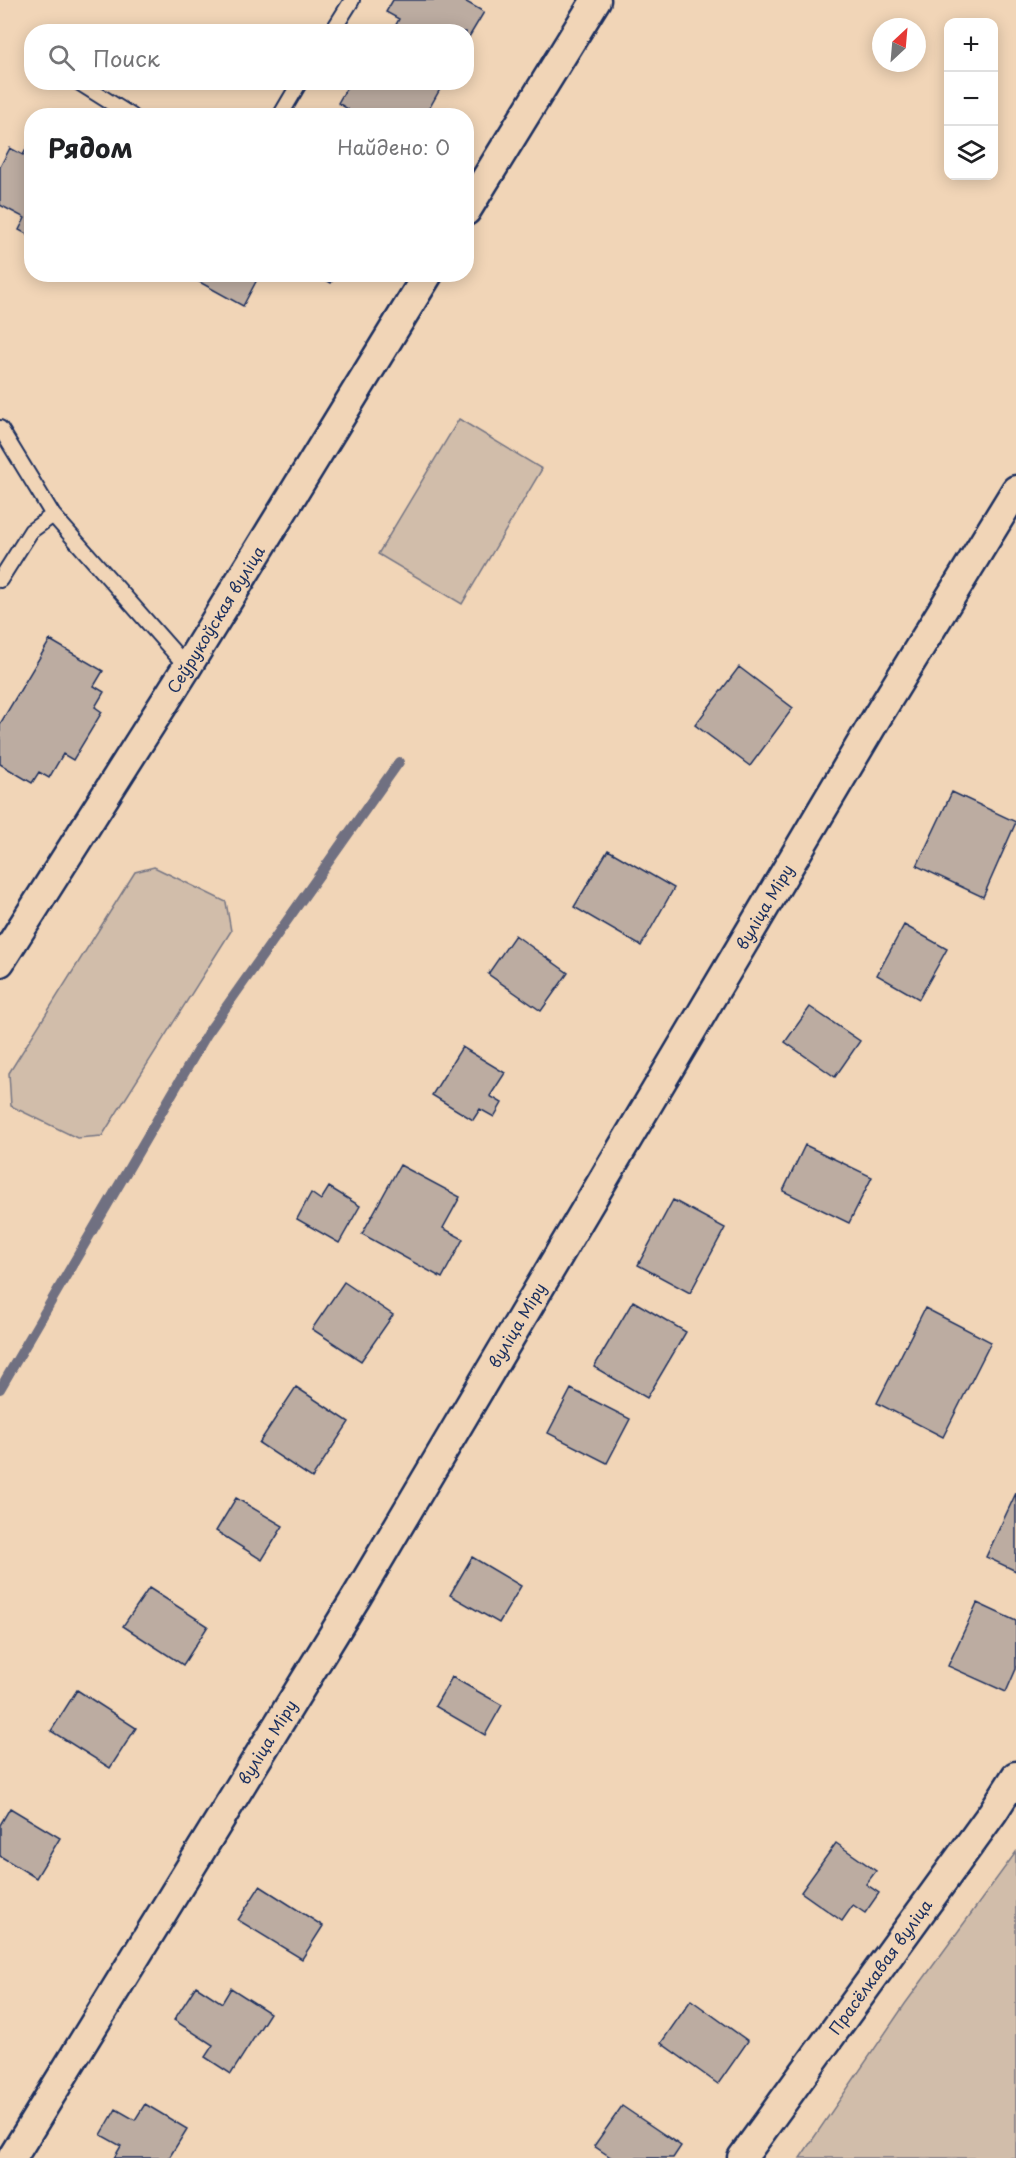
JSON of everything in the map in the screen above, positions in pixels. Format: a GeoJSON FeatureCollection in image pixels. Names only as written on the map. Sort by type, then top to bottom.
{"type":"FeatureCollection","features":[{"type":"Feature","properties":{"kind":"street"},"geometry":{"type":"LineString","coordinates":[[474,199],[596,0]]}},
{"type":"Feature","properties":{"kind":"street","name":"Сеўрукоўская вуліца"},"geometry":{"type":"LineString","coordinates":[[0,962],[188,667],[423,282]]}},
{"type":"Feature","properties":{"kind":"street","name":"вуліца Міру"},"geometry":{"type":"LineString","coordinates":[[12,2158],[363,1586],[877,717],[1016,490]]}},
{"type":"Feature","properties":{"kind":"street","name":"Прасёлкавая вуліца"},"geometry":{"type":"LineString","coordinates":[[742,2158],[993,1812],[1016,1776]]}},
{"type":"Feature","properties":{"kind":"lane"},"geometry":{"type":"LineString","coordinates":[[337,24],[352,0]]}},
{"type":"Feature","properties":{"kind":"lane"},"geometry":{"type":"LineString","coordinates":[[91,90],[119,108]]}},
{"type":"Feature","properties":{"kind":"lane"},"geometry":{"type":"LineString","coordinates":[[285,108],[295,90]]}},
{"type":"Feature","properties":{"kind":"lane"},"geometry":{"type":"LineString","coordinates":[[0,428],[53,515],[188,667]]}},
{"type":"Feature","properties":{"kind":"lane"},"geometry":{"type":"LineString","coordinates":[[0,580],[31,531],[53,515]]}},
{"type":"Feature","properties":{"kind":"shaded area"},"geometry":{"type":"Polygon","coordinates":[[[459,419],[542,469],[462,604],[378,554],[459,419]]]}},
{"type":"Feature","properties":{"kind":"shaded area"},"geometry":{"type":"Polygon","coordinates":[[[154,867],[226,902],[231,931],[102,1136],[77,1138],[11,1106],[9,1073],[135,872],[154,867]]]}},
{"type":"Feature","properties":{"kind":"shaded area"},"geometry":{"type":"Polygon","coordinates":[[[1016,1852],[1016,2158],[800,2158],[905,2004],[1016,1852]]]}},
{"type":"Feature","properties":{"kind":"building"},"geometry":{"type":"Polygon","coordinates":[[[393,0],[463,0],[484,12],[474,29],[474,24],[396,24],[399,19],[386,12],[393,0]]]}},
{"type":"Feature","properties":{"kind":"building"},"geometry":{"type":"Polygon","coordinates":[[[345,90],[440,90],[429,108],[346,108],[338,103],[345,90]]]}},
{"type":"Feature","properties":{"kind":"building"},"geometry":{"type":"Polygon","coordinates":[[[10,148],[23,155],[24,153],[24,217],[0,205],[0,167],[10,148]]]}},
{"type":"Feature","properties":{"kind":"building"},"geometry":{"type":"Polygon","coordinates":[[[24,220],[24,233],[19,230],[24,220]]]}},
{"type":"Feature","properties":{"kind":"building"},"geometry":{"type":"Polygon","coordinates":[[[200,282],[256,282],[243,306],[200,282]]]}},
{"type":"Feature","properties":{"kind":"building"},"geometry":{"type":"Polygon","coordinates":[[[50,640],[103,671],[94,686],[104,692],[95,707],[102,712],[73,760],[63,754],[49,778],[39,772],[32,783],[0,764],[0,724],[50,640]]]}},
{"type":"Feature","properties":{"kind":"building"},"geometry":{"type":"Polygon","coordinates":[[[739,667],[793,708],[750,766],[695,725],[739,667]]]}},
{"type":"Feature","properties":{"kind":"building"},"geometry":{"type":"Polygon","coordinates":[[[952,792],[1016,822],[983,897],[917,866],[952,792]]]}},
{"type":"Feature","properties":{"kind":"building"},"geometry":{"type":"Polygon","coordinates":[[[608,850],[674,888],[641,946],[574,907],[608,850]]]}},
{"type":"Feature","properties":{"kind":"building"},"geometry":{"type":"Polygon","coordinates":[[[904,925],[947,949],[919,999],[877,975],[904,925]]]}},
{"type":"Feature","properties":{"kind":"building"},"geometry":{"type":"Polygon","coordinates":[[[515,935],[568,973],[541,1011],[488,974],[515,935]]]}},
{"type":"Feature","properties":{"kind":"building"},"geometry":{"type":"Polygon","coordinates":[[[810,1007],[860,1041],[835,1077],[785,1042],[810,1007]]]}},
{"type":"Feature","properties":{"kind":"building"},"geometry":{"type":"Polygon","coordinates":[[[462,1047],[505,1073],[490,1096],[502,1103],[494,1117],[480,1109],[473,1120],[432,1095],[462,1047]]]}},
{"type":"Feature","properties":{"kind":"building"},"geometry":{"type":"Polygon","coordinates":[[[805,1145],[872,1177],[849,1223],[783,1191],[805,1145]]]}},
{"type":"Feature","properties":{"kind":"building"},"geometry":{"type":"Polygon","coordinates":[[[400,1165],[460,1197],[443,1228],[463,1239],[442,1278],[362,1234],[400,1165]]]}},
{"type":"Feature","properties":{"kind":"building"},"geometry":{"type":"Polygon","coordinates":[[[329,1187],[360,1206],[339,1243],[297,1219],[311,1193],[321,1200],[329,1187]]]}},
{"type":"Feature","properties":{"kind":"building"},"geometry":{"type":"Polygon","coordinates":[[[673,1200],[725,1228],[690,1293],[638,1265],[673,1200]]]}},
{"type":"Feature","properties":{"kind":"building"},"geometry":{"type":"Polygon","coordinates":[[[344,1282],[393,1315],[361,1361],[312,1329],[344,1282]]]}},
{"type":"Feature","properties":{"kind":"building"},"geometry":{"type":"Polygon","coordinates":[[[633,1301],[686,1332],[647,1398],[594,1367],[633,1301]]]}},
{"type":"Feature","properties":{"kind":"building"},"geometry":{"type":"Polygon","coordinates":[[[925,1308],[991,1342],[943,1437],[877,1403],[925,1308]]]}},
{"type":"Feature","properties":{"kind":"building"},"geometry":{"type":"Polygon","coordinates":[[[296,1387],[349,1422],[312,1478],[259,1443],[296,1387]]]}},
{"type":"Feature","properties":{"kind":"building"},"geometry":{"type":"Polygon","coordinates":[[[571,1389],[630,1419],[607,1463],[548,1433],[571,1389]]]}},
{"type":"Feature","properties":{"kind":"building"},"geometry":{"type":"Polygon","coordinates":[[[1016,1493],[1016,1571],[986,1557],[1016,1493]]]}},
{"type":"Feature","properties":{"kind":"building"},"geometry":{"type":"Polygon","coordinates":[[[236,1498],[283,1526],[262,1560],[216,1531],[236,1498]]]}},
{"type":"Feature","properties":{"kind":"building"},"geometry":{"type":"Polygon","coordinates":[[[472,1557],[521,1586],[499,1623],[450,1595],[472,1557]]]}},
{"type":"Feature","properties":{"kind":"building"},"geometry":{"type":"Polygon","coordinates":[[[149,1588],[208,1626],[183,1665],[123,1626],[149,1588]]]}},
{"type":"Feature","properties":{"kind":"building"},"geometry":{"type":"Polygon","coordinates":[[[977,1603],[1016,1621],[1016,1669],[1006,1692],[948,1666],[977,1603]]]}},
{"type":"Feature","properties":{"kind":"building"},"geometry":{"type":"Polygon","coordinates":[[[452,1677],[502,1705],[485,1735],[435,1706],[452,1677]]]}},
{"type":"Feature","properties":{"kind":"building"},"geometry":{"type":"Polygon","coordinates":[[[77,1690],[136,1728],[110,1768],[51,1731],[77,1690]]]}},
{"type":"Feature","properties":{"kind":"building"},"geometry":{"type":"Polygon","coordinates":[[[10,1808],[60,1838],[36,1878],[0,1856],[0,1825],[10,1808]]]}},
{"type":"Feature","properties":{"kind":"building"},"geometry":{"type":"Polygon","coordinates":[[[836,1843],[876,1871],[866,1884],[879,1893],[865,1913],[853,1905],[842,1921],[801,1892],[836,1843]]]}},
{"type":"Feature","properties":{"kind":"building"},"geometry":{"type":"Polygon","coordinates":[[[260,1886],[323,1926],[302,1959],[238,1920],[260,1886]]]}},
{"type":"Feature","properties":{"kind":"building"},"geometry":{"type":"Polygon","coordinates":[[[196,1986],[222,2003],[231,1988],[270,2013],[231,2074],[205,2057],[213,2045],[174,2020],[196,1986]]]}},
{"type":"Feature","properties":{"kind":"building"},"geometry":{"type":"Polygon","coordinates":[[[691,2000],[748,2041],[718,2084],[661,2043],[691,2000]]]}},
{"type":"Feature","properties":{"kind":"building"},"geometry":{"type":"Polygon","coordinates":[[[145,2104],[187,2129],[169,2158],[114,2158],[121,2146],[101,2135],[116,2109],[135,2120],[145,2104]]]}},
{"type":"Feature","properties":{"kind":"building"},"geometry":{"type":"Polygon","coordinates":[[[622,2106],[681,2146],[673,2158],[612,2158],[594,2146],[622,2106]]]}},
{"type":"Feature","properties":{"kind":"waterway"},"geometry":{"type":"LineString","coordinates":[[0,1389],[207,1034],[399,762]]}}]}
